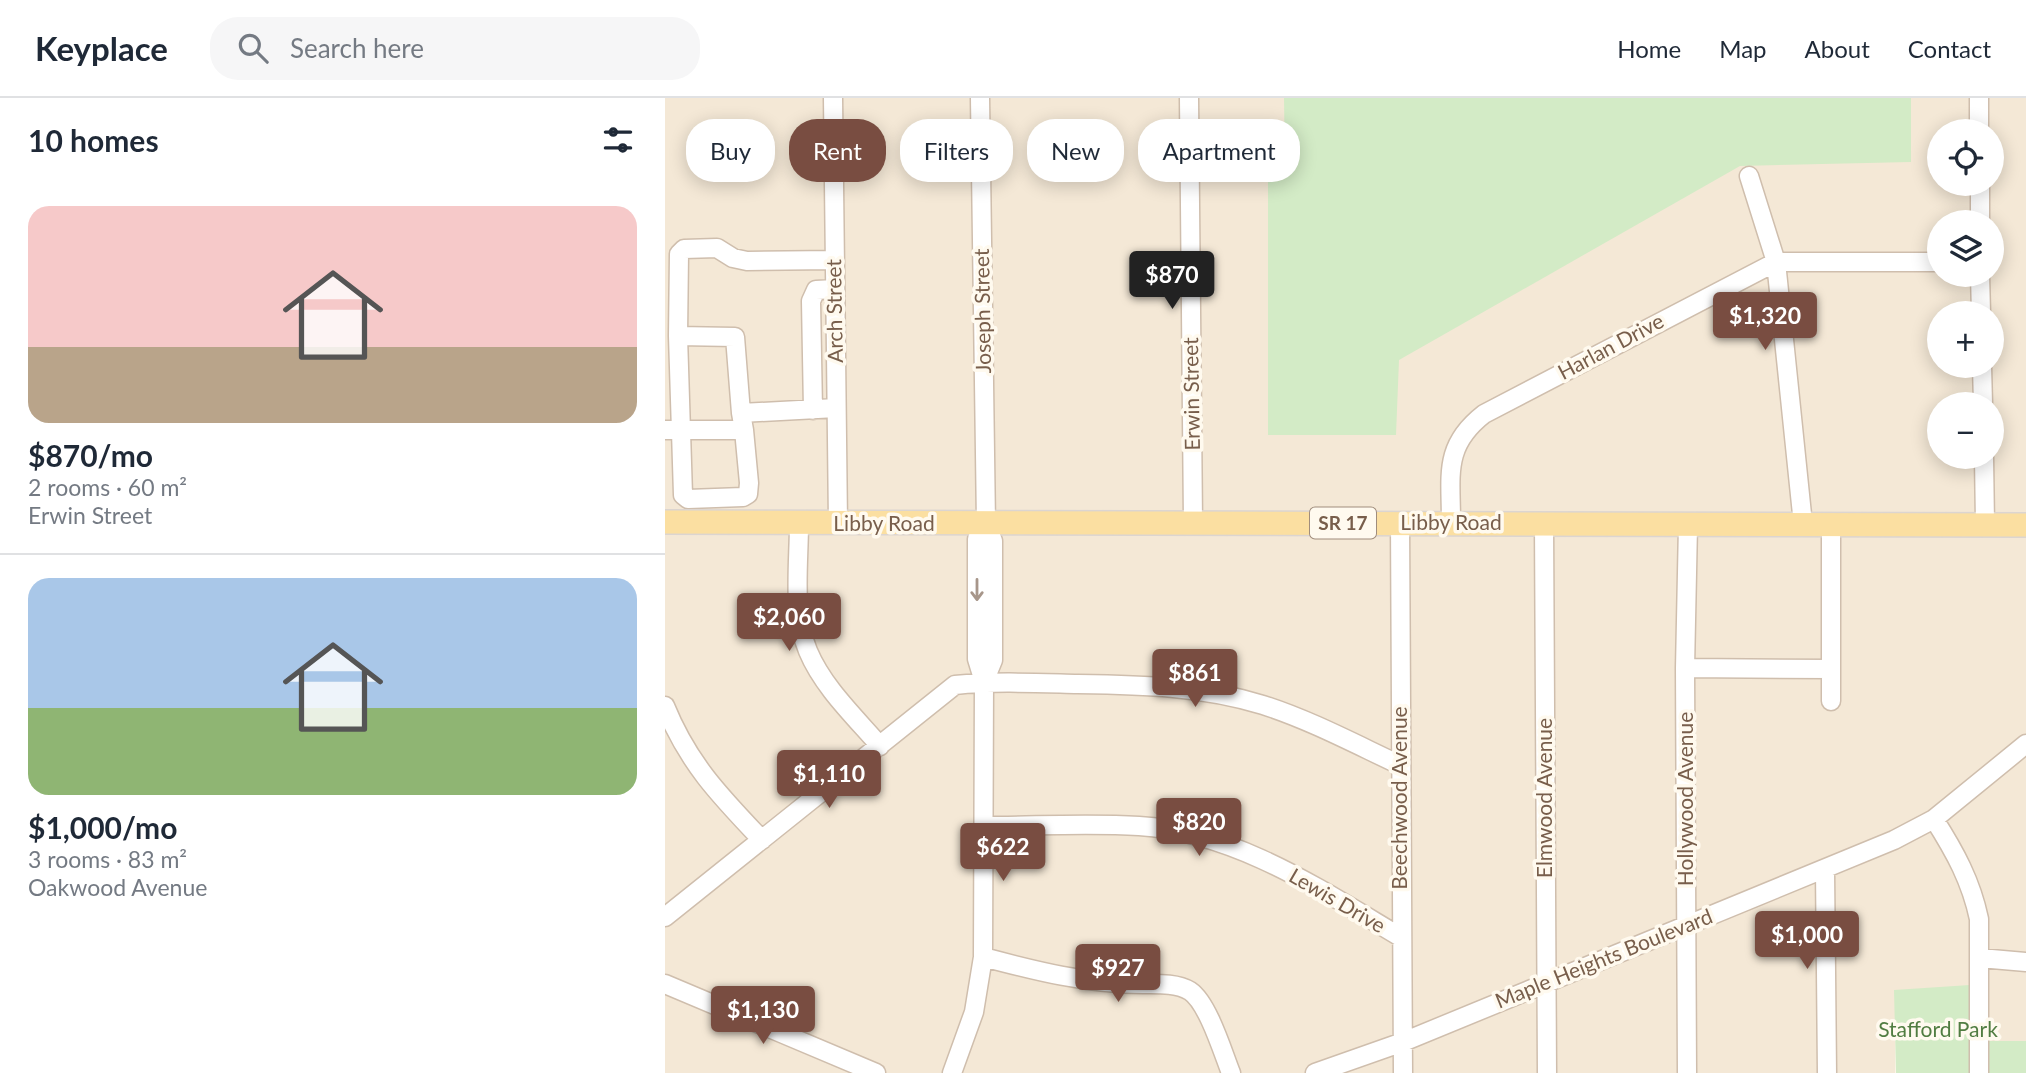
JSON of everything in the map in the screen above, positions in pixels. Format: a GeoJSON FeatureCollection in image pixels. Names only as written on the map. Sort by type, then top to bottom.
{"type":"FeatureCollection","features":[{"type":"Feature","properties":{"kind":"main road","name":"Libby Road"},"geometry":{"type":"LineString","coordinates":[[665,522],[2026,525]]}},
{"type":"Feature","properties":{"kind":"street","name":"Arch Street"},"geometry":{"type":"LineString","coordinates":[[833,98],[838,524]]}},
{"type":"Feature","properties":{"kind":"street","name":"Joseph Street"},"geometry":{"type":"LineString","coordinates":[[952,1073],[974,1012],[983,957],[984,682],[977,659],[977,539],[986,524],[980,98]]}},
{"type":"Feature","properties":{"kind":"street","name":"Erwin Street"},"geometry":{"type":"LineString","coordinates":[[1189,98],[1193,523]]}},
{"type":"Feature","properties":{"kind":"street"},"geometry":{"type":"LineString","coordinates":[[1979,98],[1979,119]]}},
{"type":"Feature","properties":{"kind":"street"},"geometry":{"type":"LineString","coordinates":[[1749,176],[1776,262],[1803,524]]}},
{"type":"Feature","properties":{"kind":"street"},"geometry":{"type":"LineString","coordinates":[[678,336],[735,337],[750,483],[748,494],[743,498],[688,499],[680,492],[672,430],[678,336],[672,276],[679,254],[684,249],[717,248],[733,258],[747,261],[835,260]]}},
{"type":"Feature","properties":{"kind":"street","name":"Harlan Drive"},"geometry":{"type":"LineString","coordinates":[[1451,522],[1454,450],[1463,430],[1484,414],[1776,262],[1927,262]]}},
{"type":"Feature","properties":{"kind":"street"},"geometry":{"type":"LineString","coordinates":[[813,410],[811,302],[816,290],[835,289]]}},
{"type":"Feature","properties":{"kind":"street"},"geometry":{"type":"LineString","coordinates":[[672,430],[836,408]]}},
{"type":"Feature","properties":{"kind":"street"},"geometry":{"type":"LineString","coordinates":[[1984,469],[1985,524]]}},
{"type":"Feature","properties":{"kind":"street","name":"Beechwood Avenue"},"geometry":{"type":"LineString","coordinates":[[1400,522],[1403,1073]]}},
{"type":"Feature","properties":{"kind":"street"},"geometry":{"type":"LineString","coordinates":[[799,523],[799,596],[808,651],[827,684],[880,746]]}},
{"type":"Feature","properties":{"kind":"street","name":"Elmwood Avenue"},"geometry":{"type":"LineString","coordinates":[[1544,524],[1547,1073]]}},
{"type":"Feature","properties":{"kind":"street"},"geometry":{"type":"LineString","coordinates":[[1831,524],[1831,701]]}},
{"type":"Feature","properties":{"kind":"street","name":"Hollywood Avenue"},"geometry":{"type":"LineString","coordinates":[[1687,1073],[1685,668],[1688,525]]}},
{"type":"Feature","properties":{"kind":"street"},"geometry":{"type":"LineString","coordinates":[[1685,668],[1831,669]]}},
{"type":"Feature","properties":{"kind":"street"},"geometry":{"type":"LineString","coordinates":[[665,917],[955,685],[984,682],[1179,687],[1222,694],[1264,706],[1400,765]]}},
{"type":"Feature","properties":{"kind":"street"},"geometry":{"type":"LineString","coordinates":[[665,706],[679,741],[707,782],[762,840]]}},
{"type":"Feature","properties":{"kind":"street","name":"Maple Heights Boulevard"},"geometry":{"type":"LineString","coordinates":[[1315,1073],[1403,1042],[1895,841],[1934,819],[2024,750]]}},
{"type":"Feature","properties":{"kind":"street"},"geometry":{"type":"LineString","coordinates":[[1934,819],[1959,858],[1974,895],[1979,919],[1979,1073]]}},
{"type":"Feature","properties":{"kind":"street","name":"Lewis Drive"},"geometry":{"type":"LineString","coordinates":[[984,826],[1141,826],[1219,843],[1298,876],[1402,938]]}},
{"type":"Feature","properties":{"kind":"street"},"geometry":{"type":"LineString","coordinates":[[1825,870],[1827,1073]]}},
{"type":"Feature","properties":{"kind":"street"},"geometry":{"type":"LineString","coordinates":[[983,957],[1050,975],[1110,984],[1168,984],[1191,991],[1205,1010],[1231,1073]]}},
{"type":"Feature","properties":{"kind":"street"},"geometry":{"type":"LineString","coordinates":[[1980,958],[2026,962]]}},
{"type":"Feature","properties":{"kind":"street"},"geometry":{"type":"LineString","coordinates":[[665,984],[876,1073]]}},
{"type":"Feature","properties":{"kind":"shaded area"},"geometry":{"type":"Polygon","coordinates":[[[665,98],[2026,98],[2026,1041],[1984,1041],[1895,990],[1895,1073],[665,1073],[665,98]]]}},
{"type":"Feature","properties":{"kind":"green space"},"geometry":{"type":"Polygon","coordinates":[[[1284,98],[1911,98],[1911,162],[1740,166],[1399,360],[1396,435],[1268,435],[1268,182],[1300,182],[1300,119],[1284,119],[1284,98]]]}},
{"type":"Feature","properties":{"kind":"green space","name":"Stafford Park"},"geometry":{"type":"Polygon","coordinates":[[[1985,984],[1984,1041],[2026,1041],[2026,1073],[1896,1073],[1894,990],[1985,984]]]}}]}
